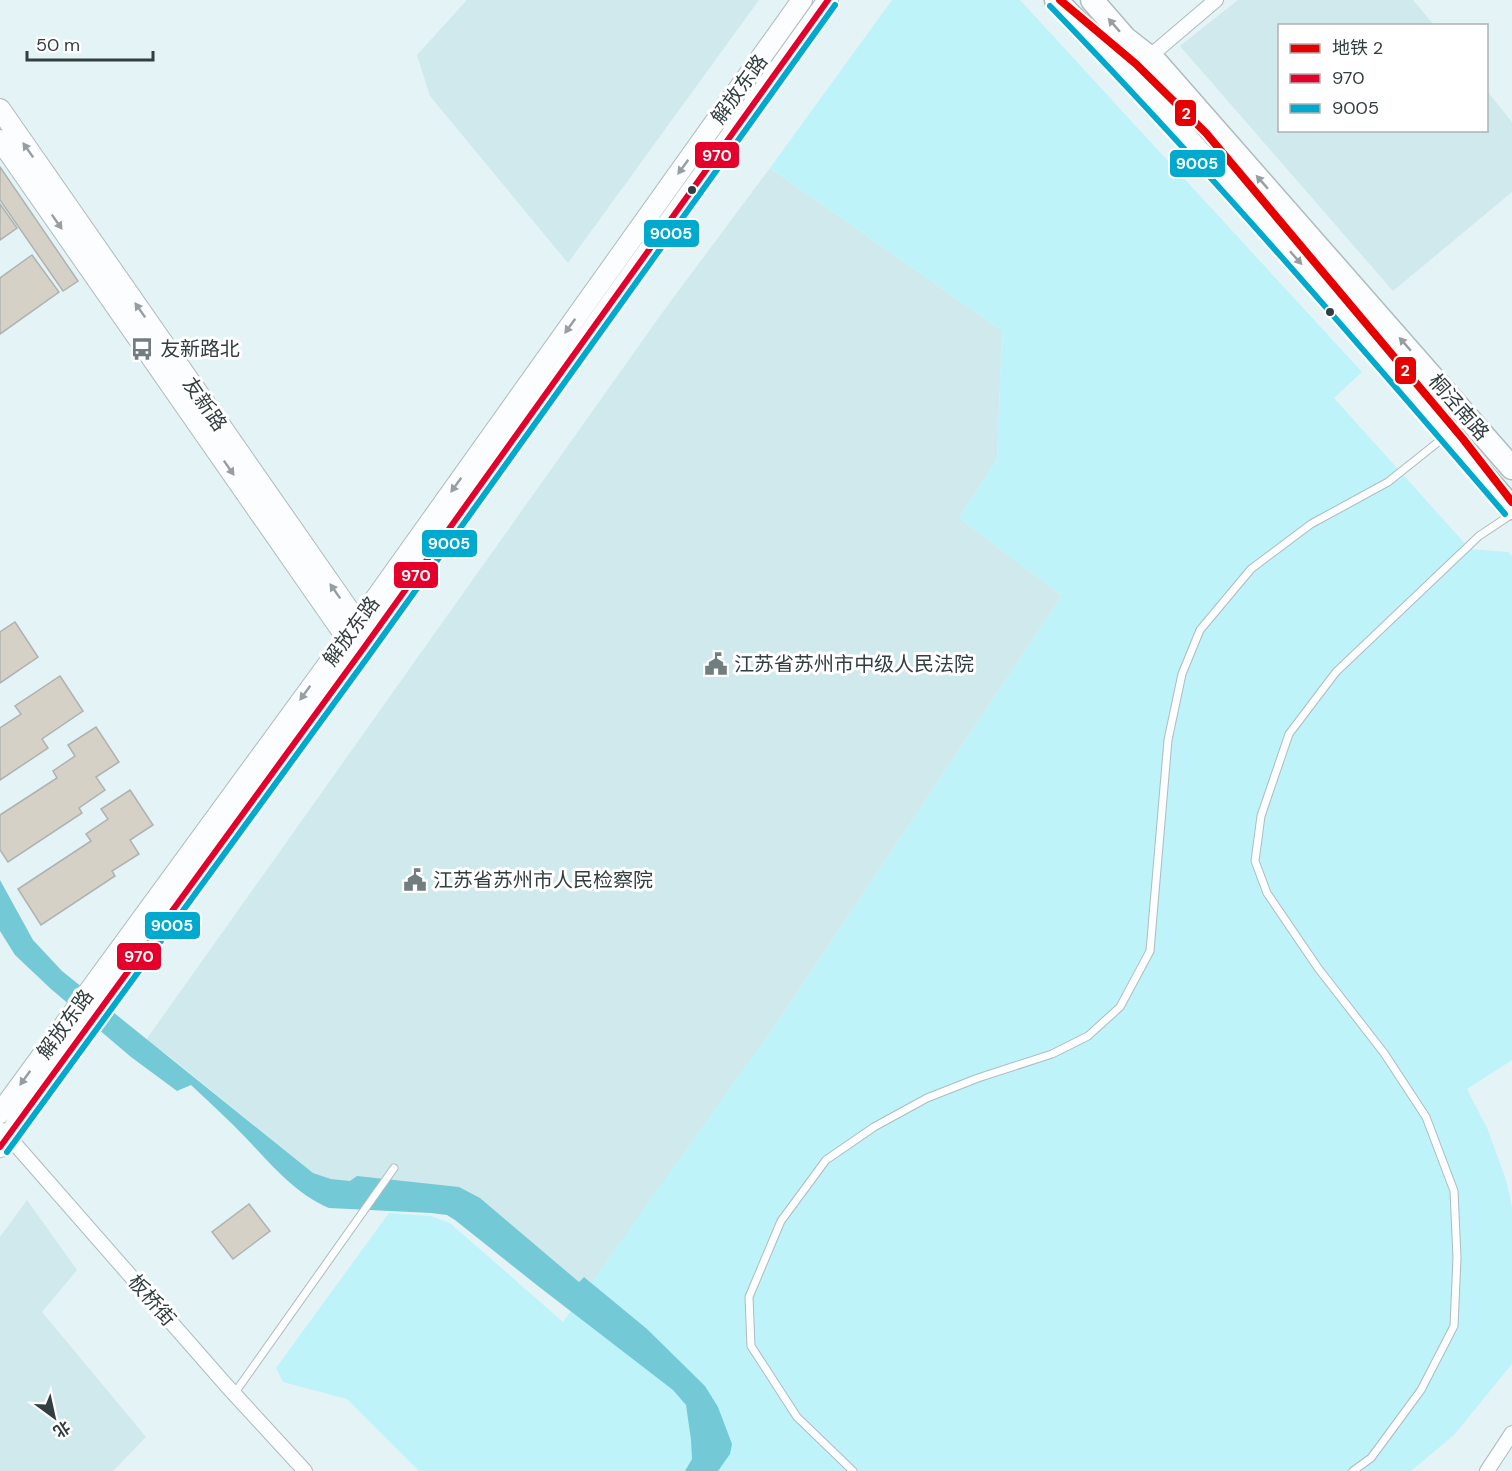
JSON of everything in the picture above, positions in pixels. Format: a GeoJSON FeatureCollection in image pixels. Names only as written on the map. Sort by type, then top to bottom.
{"type":"FeatureCollection","features":[{"type":"Feature","properties":{"kind":"main road","name":"解放东路"},"geometry":{"type":"LineString","coordinates":[[3,1137],[106,1002],[802,0]]}},
{"type":"Feature","properties":{"kind":"main road","name":"解放东路"},"geometry":{"type":"LineString","coordinates":[[0,1113],[91,987],[360,636],[828,0]]}},
{"type":"Feature","properties":{"kind":"main road","name":"桐泾南路"},"geometry":{"type":"LineString","coordinates":[[1056,0],[1132,78],[1310,274],[1512,508]]}},
{"type":"Feature","properties":{"kind":"main road","name":"桐泾南路"},"geometry":{"type":"LineString","coordinates":[[1092,0],[1125,38],[1157,63],[1512,468]]}},
{"type":"Feature","properties":{"kind":"main road","name":"友新路"},"geometry":{"type":"LineString","coordinates":[[0,109],[360,636]]}},
{"type":"Feature","properties":{"kind":"main road","name":"友新路"},"geometry":{"type":"LineString","coordinates":[[0,140],[360,636]]}},
{"type":"Feature","properties":{"kind":"street"},"geometry":{"type":"LineString","coordinates":[[1149,57],[1216,0]]}},
{"type":"Feature","properties":{"kind":"street","name":"板桥街"},"geometry":{"type":"LineString","coordinates":[[3,1137],[305,1471]]}},
{"type":"Feature","properties":{"kind":"street"},"geometry":{"type":"LineString","coordinates":[[1487,1471],[1512,1433]]}},
{"type":"Feature","properties":{"kind":"lane"},"geometry":{"type":"LineString","coordinates":[[853,1471],[797,1417],[751,1346],[749,1297],[781,1221],[826,1160],[874,1127],[927,1098],[978,1078],[1052,1054],[1088,1036],[1120,1007],[1150,951],[1168,740],[1182,674],[1200,630],[1251,569],[1311,524],[1388,482],[1469,417]]}},
{"type":"Feature","properties":{"kind":"lane"},"geometry":{"type":"LineString","coordinates":[[1353,1471],[1371,1458],[1421,1390],[1454,1326],[1457,1258],[1454,1191],[1426,1117],[1384,1053],[1318,968],[1267,893],[1255,861],[1261,816],[1289,734],[1336,672],[1479,536],[1512,514]]}},
{"type":"Feature","properties":{"kind":"lane"},"geometry":{"type":"LineString","coordinates":[[234,1394],[394,1168]]}},
{"type":"Feature","properties":{"kind":"shaded area"},"geometry":{"type":"Polygon","coordinates":[[[467,0],[759,0],[568,263],[430,96],[417,55],[467,0]]]}},
{"type":"Feature","properties":{"kind":"shaded area"},"geometry":{"type":"Polygon","coordinates":[[[892,0],[1020,0],[1362,372],[1334,398],[1470,549],[1508,552],[1512,556],[1512,1060],[1467,1089],[1488,1130],[1506,1180],[1512,1207],[1512,1364],[1454,1435],[1411,1471],[419,1471],[347,1399],[283,1382],[276,1368],[389,1213],[431,1216],[450,1223],[563,1322],[783,1014],[1062,596],[959,518],[997,459],[1002,331],[770,168],[892,0]]]}},
{"type":"Feature","properties":{"kind":"shaded area"},"geometry":{"type":"Polygon","coordinates":[[[1238,0],[1413,0],[1433,24],[1278,24],[1278,132],[1488,132],[1488,92],[1512,122],[1512,192],[1393,291],[1180,46],[1238,0]]]}},
{"type":"Feature","properties":{"kind":"shaded area"},"geometry":{"type":"Polygon","coordinates":[[[770,168],[1002,331],[997,459],[959,518],[1062,596],[783,1014],[592,1283],[584,1277],[579,1282],[480,1198],[331,1179],[313,1173],[169,1056],[146,1040],[665,309],[770,168]]]}},
{"type":"Feature","properties":{"kind":"shaded area"},"geometry":{"type":"Polygon","coordinates":[[[0,880],[33,940],[62,971],[313,1173],[331,1179],[350,1181],[357,1176],[459,1187],[480,1198],[579,1282],[584,1277],[647,1329],[705,1386],[718,1407],[732,1444],[730,1454],[718,1471],[685,1471],[692,1459],[686,1405],[673,1390],[455,1220],[447,1215],[431,1213],[329,1208],[316,1202],[284,1177],[191,1085],[177,1091],[131,1057],[15,955],[0,931],[0,880]]]}},
{"type":"Feature","properties":{"kind":"shaded area"},"geometry":{"type":"Polygon","coordinates":[[[27,1200],[77,1270],[42,1312],[146,1437],[113,1471],[0,1471],[0,1237],[27,1200]]]}},
{"type":"Feature","properties":{"kind":"building"},"geometry":{"type":"Polygon","coordinates":[[[0,167],[78,281],[63,291],[0,200],[0,167]]]}},
{"type":"Feature","properties":{"kind":"building"},"geometry":{"type":"Polygon","coordinates":[[[0,204],[17,228],[0,240],[0,204]]]}},
{"type":"Feature","properties":{"kind":"building"},"geometry":{"type":"Polygon","coordinates":[[[32,255],[59,292],[0,334],[0,278],[32,255]]]}},
{"type":"Feature","properties":{"kind":"building"},"geometry":{"type":"Polygon","coordinates":[[[15,622],[38,657],[0,683],[0,632],[15,622]]]}},
{"type":"Feature","properties":{"kind":"building"},"geometry":{"type":"Polygon","coordinates":[[[60,676],[83,711],[42,739],[48,748],[0,780],[0,728],[21,714],[15,706],[60,676]]]}},
{"type":"Feature","properties":{"kind":"building"},"geometry":{"type":"Polygon","coordinates":[[[96,727],[119,762],[96,777],[105,790],[79,808],[82,813],[8,862],[0,850],[0,815],[57,778],[53,771],[75,756],[68,745],[96,727]]]}},
{"type":"Feature","properties":{"kind":"building"},"geometry":{"type":"Polygon","coordinates":[[[130,790],[153,825],[130,840],[139,854],[112,871],[115,876],[41,925],[18,889],[91,841],[86,834],[108,819],[101,809],[130,790]]]}},
{"type":"Feature","properties":{"kind":"building"},"geometry":{"type":"Polygon","coordinates":[[[249,1204],[270,1231],[233,1259],[212,1232],[249,1204]]]}},
{"type":"Feature","properties":{"kind":"metro line","name":"2"},"geometry":{"type":"LineString","coordinates":[[1060,0],[1136,64],[1206,133],[1463,439],[1512,502]]}},
{"type":"Feature","properties":{"kind":"transit line","name":"970"},"geometry":{"type":"LineString","coordinates":[[0,1147],[363,649],[828,0]]}},
{"type":"Feature","properties":{"kind":"transit line","name":"9005"},"geometry":{"type":"LineString","coordinates":[[7,1152],[370,654],[835,5]]}},
{"type":"Feature","properties":{"kind":"transit line","name":"9005"},"geometry":{"type":"LineString","coordinates":[[1050,6],[1224,193],[1505,514]]}},
{"type":"Feature","properties":{"kind":"place","name":"友新路北"},"geometry":{"type":"Point","coordinates":[142,349]}},
{"type":"Feature","properties":{"kind":"place","name":"江苏省苏州市中级人民法院"},"geometry":{"type":"Point","coordinates":[716,664]}},
{"type":"Feature","properties":{"kind":"place","name":"江苏省苏州市人民检察院"},"geometry":{"type":"Point","coordinates":[415,880]}}]}
